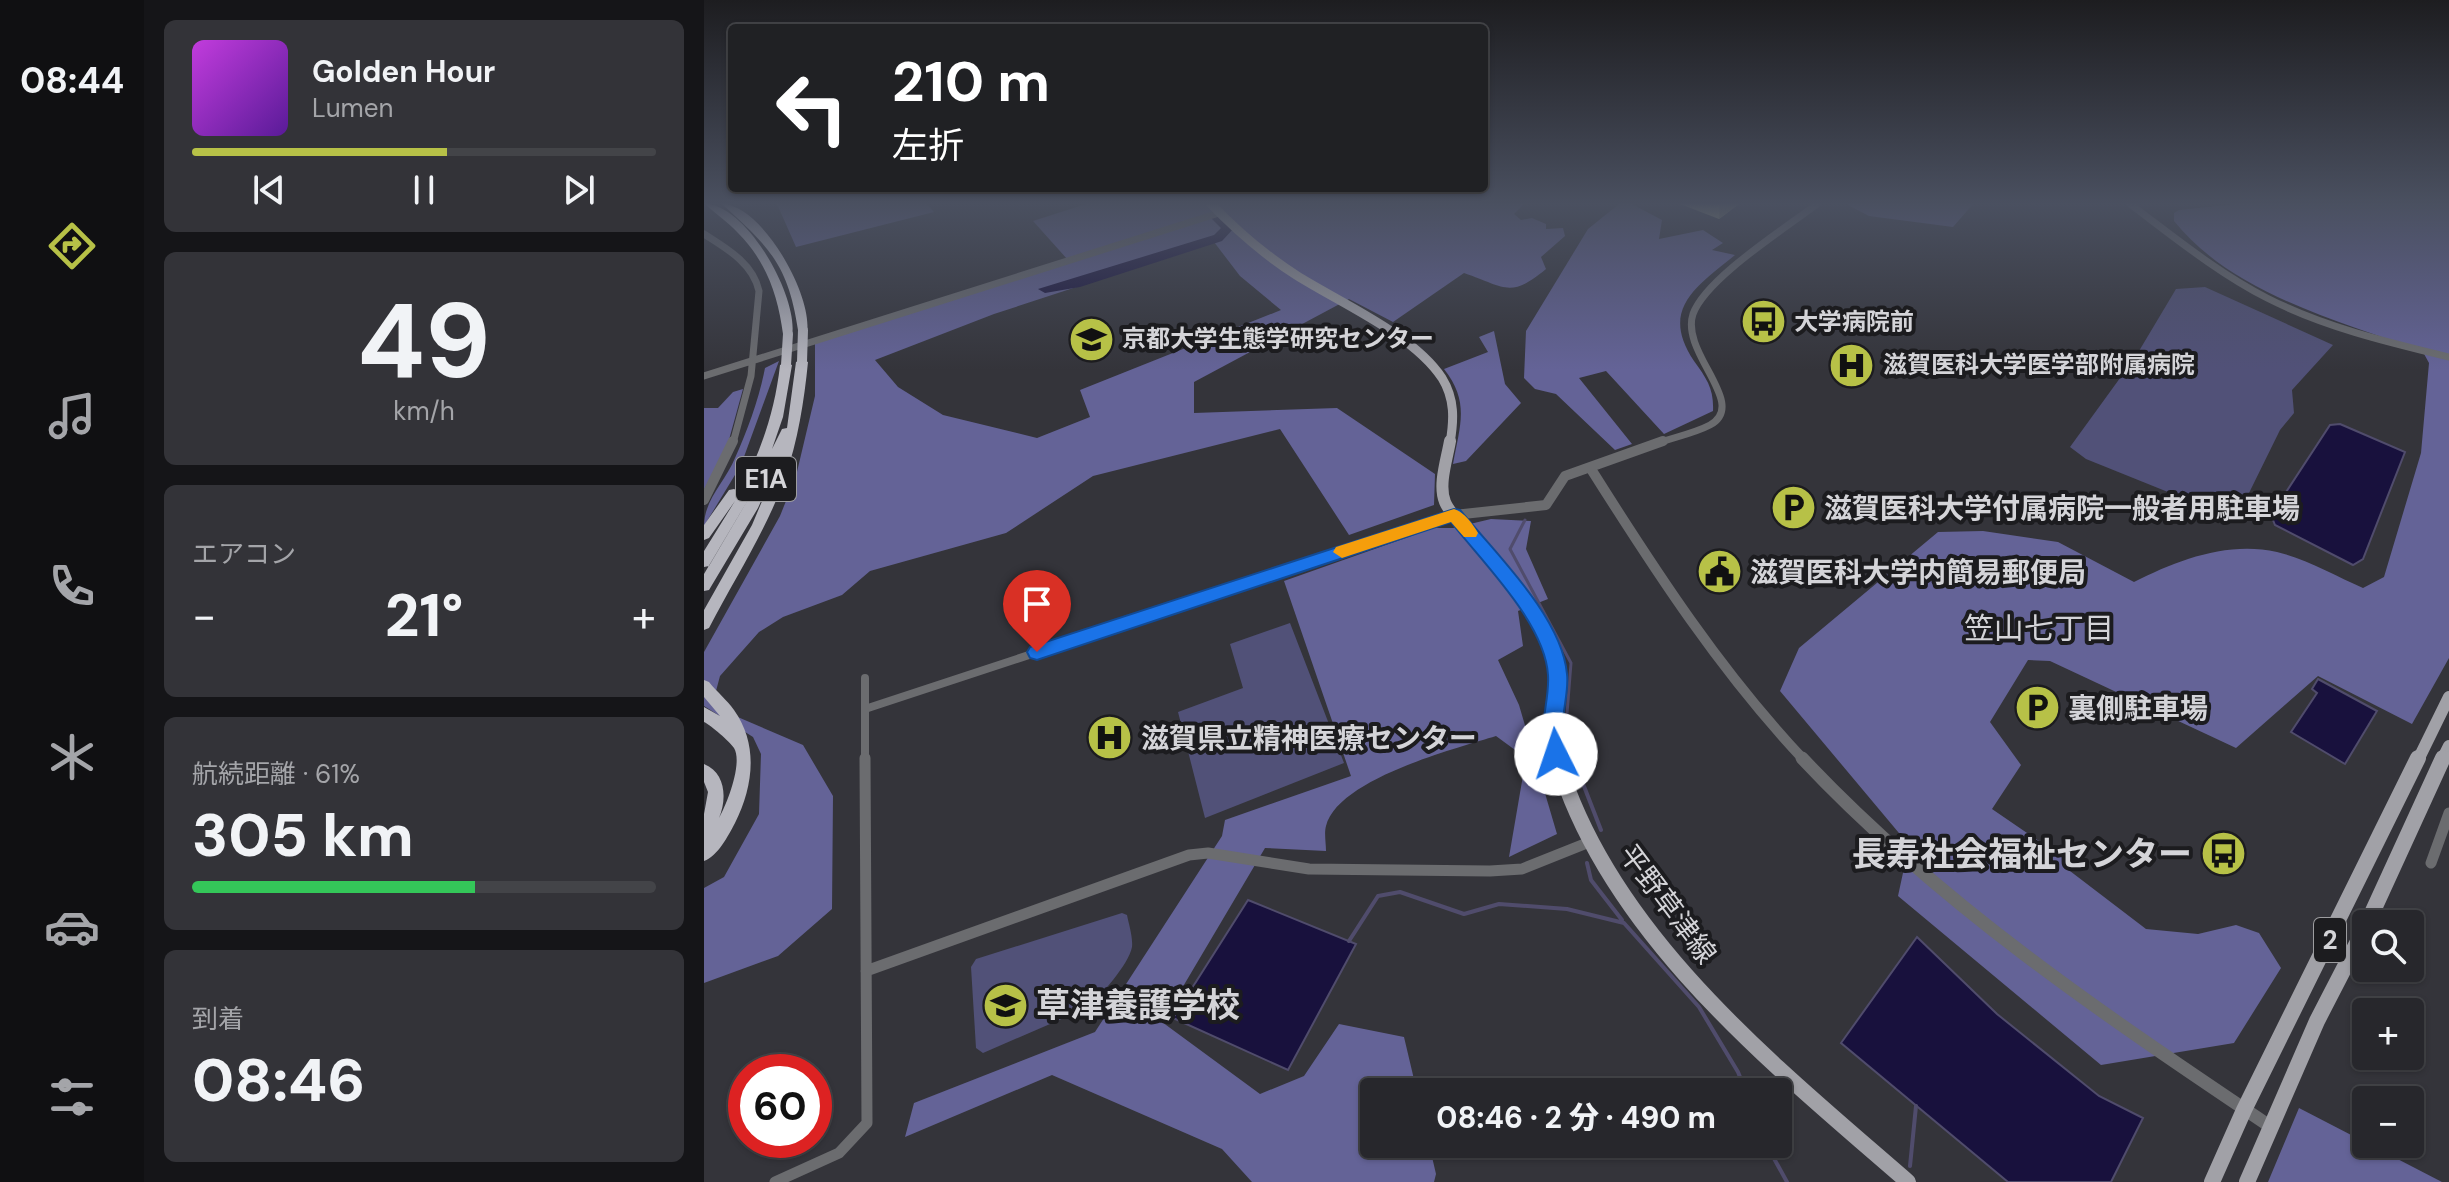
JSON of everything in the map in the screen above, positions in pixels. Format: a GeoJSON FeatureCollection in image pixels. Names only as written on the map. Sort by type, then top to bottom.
{"type":"FeatureCollection","features":[{"type":"Feature","properties":{"kind":"highway","name":"E1A"},"geometry":{"type":"LineString","coordinates":[[704,562],[758,465],[777,414],[788,334],[784,299],[766,259]]}},
{"type":"Feature","properties":{"kind":"highway","name":"E1A"},"geometry":{"type":"LineString","coordinates":[[704,586],[752,508],[792,413],[802,362],[803,330],[792,281],[781,259]]}},
{"type":"Feature","properties":{"kind":"highway"},"geometry":{"type":"LineString","coordinates":[[704,624],[752,538],[779,481],[794,431],[802,362]]}},
{"type":"Feature","properties":{"kind":"highway"},"geometry":{"type":"LineString","coordinates":[[704,535],[743,478],[786,365]]}},
{"type":"Feature","properties":{"kind":"highway"},"geometry":{"type":"LineString","coordinates":[[704,686],[731,718],[743,750],[742,787],[735,809],[704,853]]}},
{"type":"Feature","properties":{"kind":"highway"},"geometry":{"type":"LineString","coordinates":[[704,714],[718,722],[743,750]]}},
{"type":"Feature","properties":{"kind":"highway"},"geometry":{"type":"LineString","coordinates":[[704,771],[712,778],[716,804],[704,831]]}},
{"type":"Feature","properties":{"kind":"main road","name":"平野草津線"},"geometry":{"type":"LineString","coordinates":[[1274,259],[1411,347],[1432,364],[1446,381],[1455,414],[1441,483],[1445,502],[1521,597],[1550,643],[1558,675],[1552,727],[1556,754],[1592,841],[1651,931],[1754,1045],[1908,1182]]}},
{"type":"Feature","properties":{"kind":"main road","name":"2"},"geometry":{"type":"LineString","coordinates":[[2212,1182],[2244,1110],[2449,697]]}},
{"type":"Feature","properties":{"kind":"main road","name":"2"},"geometry":{"type":"LineString","coordinates":[[2373,910],[2448,750]]}},
{"type":"Feature","properties":{"kind":"main road","name":"2"},"geometry":{"type":"LineString","coordinates":[[2247,1182],[2317,1021],[2352,952]]}},
{"type":"Feature","properties":{"kind":"street"},"geometry":{"type":"LineString","coordinates":[[704,500],[724,465],[738,431],[756,360],[761,301],[756,279],[739,259]]}},
{"type":"Feature","properties":{"kind":"street"},"geometry":{"type":"LineString","coordinates":[[704,376],[1063,259]]}},
{"type":"Feature","properties":{"kind":"street"},"geometry":{"type":"LineString","coordinates":[[865,709],[1454,515],[1546,505],[1554,499],[1559,482],[1565,476],[1713,424],[1723,416],[1725,396],[1701,365],[1695,351],[1691,337],[1693,313],[1713,287],[1748,259]]}},
{"type":"Feature","properties":{"kind":"street"},"geometry":{"type":"LineString","coordinates":[[2205,259],[2231,278],[2279,304],[2346,330],[2449,357]]}},
{"type":"Feature","properties":{"kind":"street"},"geometry":{"type":"LineString","coordinates":[[1591,469],[1645,558],[1683,612],[1763,715],[1815,771],[1905,856],[1997,932],[2174,1065],[2271,1127]]}},
{"type":"Feature","properties":{"kind":"street"},"geometry":{"type":"LineString","coordinates":[[775,1182],[836,1155],[858,1140],[867,1123],[865,678]]}},
{"type":"Feature","properties":{"kind":"street"},"geometry":{"type":"LineString","coordinates":[[2428,742],[2448,750]]}},
{"type":"Feature","properties":{"kind":"street"},"geometry":{"type":"LineString","coordinates":[[2431,863],[2449,813]]}},
{"type":"Feature","properties":{"kind":"street"},"geometry":{"type":"LineString","coordinates":[[866,971],[1189,855],[1208,853],[1309,869],[1490,871],[1522,869],[1592,841]]}},
{"type":"Feature","properties":{"kind":"shaded area"},"geometry":{"type":"Polygon","coordinates":[[[1162,259],[994,314],[875,360],[898,387],[943,415],[1037,438],[1090,417],[1080,390],[1281,310],[1240,276],[1227,259],[1542,259],[1546,269],[1524,284],[1507,288],[1464,273],[1393,322],[1349,299],[1194,382],[1194,413],[1337,408],[1435,474],[1434,505],[1349,535],[1280,429],[1093,476],[1006,533],[870,571],[842,595],[783,617],[759,632],[720,676],[712,706],[803,745],[833,796],[832,909],[778,956],[704,983],[704,888],[724,877],[759,814],[761,754],[753,737],[704,706],[704,652],[780,516],[796,476],[815,396],[815,341],[1068,260],[1162,259]]]}},
{"type":"Feature","properties":{"kind":"shaded area"},"geometry":{"type":"Polygon","coordinates":[[[1570,259],[1730,259],[1696,288],[1687,300],[1680,327],[1684,343],[1709,384],[1713,411],[1664,434],[1606,371],[1579,378],[1632,444],[1615,450],[1556,394],[1535,389],[1524,378],[1526,331],[1570,259]]]}},
{"type":"Feature","properties":{"kind":"shaded area"},"geometry":{"type":"Polygon","coordinates":[[[2214,259],[2449,259],[2449,658],[2412,724],[2318,676],[2236,748],[2050,661],[2028,660],[1990,722],[2021,765],[1992,809],[2071,863],[2070,871],[2146,929],[2198,934],[2236,925],[2259,933],[2281,968],[2234,1043],[2101,1065],[1898,896],[1909,845],[1780,691],[1799,648],[1938,532],[1983,531],[2058,542],[2134,582],[2185,560],[2240,549],[2288,555],[2363,588],[2384,577],[2421,453],[2429,363],[2423,352],[2289,302],[2214,259]]]}},
{"type":"Feature","properties":{"kind":"shaded area"},"geometry":{"type":"Polygon","coordinates":[[[2205,287],[2333,345],[2292,390],[2294,413],[2280,430],[2249,493],[2230,517],[2086,459],[2070,447],[2136,356],[2176,289],[2205,287]]]}},
{"type":"Feature","properties":{"kind":"shaded area"},"geometry":{"type":"Polygon","coordinates":[[[1494,331],[1505,384],[1521,403],[1466,461],[1453,464],[1460,426],[1460,403],[1444,369],[1488,352],[1479,337],[1494,331]]]}},
{"type":"Feature","properties":{"kind":"shaded area"},"geometry":{"type":"Polygon","coordinates":[[[779,361],[741,465],[704,526],[707,508],[731,467],[749,425],[765,368],[779,361]]]}},
{"type":"Feature","properties":{"kind":"shaded area"},"geometry":{"type":"Polygon","coordinates":[[[743,389],[727,447],[704,490],[704,408],[718,408],[733,392],[743,389]]]}},
{"type":"Feature","properties":{"kind":"shaded area"},"geometry":{"type":"Polygon","coordinates":[[[2340,424],[2405,452],[2363,559],[2353,565],[2275,525],[2271,515],[2330,425],[2340,424]]]}},
{"type":"Feature","properties":{"kind":"shaded area"},"geometry":{"type":"Polygon","coordinates":[[[1491,519],[1531,521],[1526,549],[1548,599],[1518,611],[1523,646],[1498,660],[1519,705],[1557,834],[1509,857],[1526,758],[1496,736],[1427,758],[1374,780],[1335,809],[1326,826],[1326,851],[1265,848],[1162,1022],[1260,1094],[1304,1076],[1339,1024],[1404,1037],[1414,1078],[1360,1078],[1360,1158],[1432,1158],[1436,1174],[1434,1182],[1252,1182],[1222,1149],[1052,1075],[905,1137],[914,1103],[1095,1032],[1222,836],[1225,820],[1351,776],[1284,581],[1434,528],[1453,528],[1491,519]]]}},
{"type":"Feature","properties":{"kind":"shaded area"},"geometry":{"type":"Polygon","coordinates":[[[1290,623],[1344,763],[1205,818],[1178,712],[1243,688],[1230,644],[1290,623]]]}},
{"type":"Feature","properties":{"kind":"shaded area"},"geometry":{"type":"Polygon","coordinates":[[[2318,679],[2377,711],[2345,764],[2291,732],[2317,693],[2312,689],[2318,679]]]}},
{"type":"Feature","properties":{"kind":"shaded area"},"geometry":{"type":"Polygon","coordinates":[[[1248,900],[1356,944],[1288,1070],[1173,1018],[1248,900]]]}},
{"type":"Feature","properties":{"kind":"shaded area"},"geometry":{"type":"Polygon","coordinates":[[[1122,913],[1127,915],[1131,931],[1130,954],[1093,1003],[983,1053],[976,1048],[971,967],[976,959],[1122,913]]]}},
{"type":"Feature","properties":{"kind":"shaded area"},"geometry":{"type":"Polygon","coordinates":[[[1917,937],[1997,1014],[2099,1096],[2143,1118],[2111,1182],[2008,1182],[1841,1043],[1917,937]]]}},
{"type":"Feature","properties":{"kind":"shaded area"},"geometry":{"type":"Polygon","coordinates":[[[2299,1108],[2352,1135],[2352,1158],[2396,1158],[2442,1182],[2268,1182],[2299,1108]]]}},
{"type":"Feature","properties":{"kind":"waterway"},"geometry":{"type":"LineString","coordinates":[[1045,289],[1075,284],[1152,259]]}},
{"type":"Feature","properties":{"kind":"waterway"},"geometry":{"type":"LineString","coordinates":[[1525,520],[1510,549],[1571,663],[1565,739],[1573,760]]}},
{"type":"Feature","properties":{"kind":"waterway"},"geometry":{"type":"LineString","coordinates":[[1573,758],[1601,830]]}},
{"type":"Feature","properties":{"kind":"waterway"},"geometry":{"type":"LineString","coordinates":[[1587,863],[1591,880],[1622,920]]}},
{"type":"Feature","properties":{"kind":"waterway"},"geometry":{"type":"LineString","coordinates":[[1349,941],[1378,896],[1400,892],[1464,914],[1499,904],[1567,909],[1624,923],[1699,1007],[1740,1078]]}},
{"type":"Feature","properties":{"kind":"waterway"},"geometry":{"type":"LineString","coordinates":[[1910,1166],[1916,1106]]}},
{"type":"Feature","properties":{"kind":"waterway"},"geometry":{"type":"LineString","coordinates":[[1774,1158],[1787,1182]]}},
{"type":"Feature","properties":{"kind":"slow traffic"},"geometry":{"type":"LineString","coordinates":[[1342,552],[1454,515],[1470,533]]}},
{"type":"Feature","properties":{"kind":"place","name":"大学病院前"},"geometry":{"type":"Point","coordinates":[1763,322]}},
{"type":"Feature","properties":{"kind":"place","name":"京都大学生態学研究センター"},"geometry":{"type":"Point","coordinates":[1091,339]}},
{"type":"Feature","properties":{"kind":"place","name":"滋賀医科大学医学部附属病院"},"geometry":{"type":"Point","coordinates":[1852,365]}},
{"type":"Feature","properties":{"kind":"place","name":"滋賀医科大学付属病院一般者用駐車場"},"geometry":{"type":"Point","coordinates":[1793,508]}},
{"type":"Feature","properties":{"kind":"place","name":"滋賀医科大学内簡易郵便局"},"geometry":{"type":"Point","coordinates":[1719,572]}},
{"type":"Feature","properties":{"kind":"place","name":"裏側駐車場"},"geometry":{"type":"Point","coordinates":[2037,708]}},
{"type":"Feature","properties":{"kind":"place","name":"滋賀県立精神医療センター"},"geometry":{"type":"Point","coordinates":[1110,738]}},
{"type":"Feature","properties":{"kind":"place","name":"長寿社会福祉センター"},"geometry":{"type":"Point","coordinates":[2223,854]}},
{"type":"Feature","properties":{"kind":"place","name":"草津養護学校"},"geometry":{"type":"Point","coordinates":[1005,1005]}},
{"type":"Feature","properties":{"kind":"district","name":"笠山七丁目"},"geometry":{"type":"Point","coordinates":[2039,629]}},
{"type":"Feature","properties":{"kind":"route"},"geometry":{"type":"LineString","coordinates":[[1037,652],[1454,515],[1500,568],[1550,643],[1558,675],[1552,727],[1556,754]]}}]}
